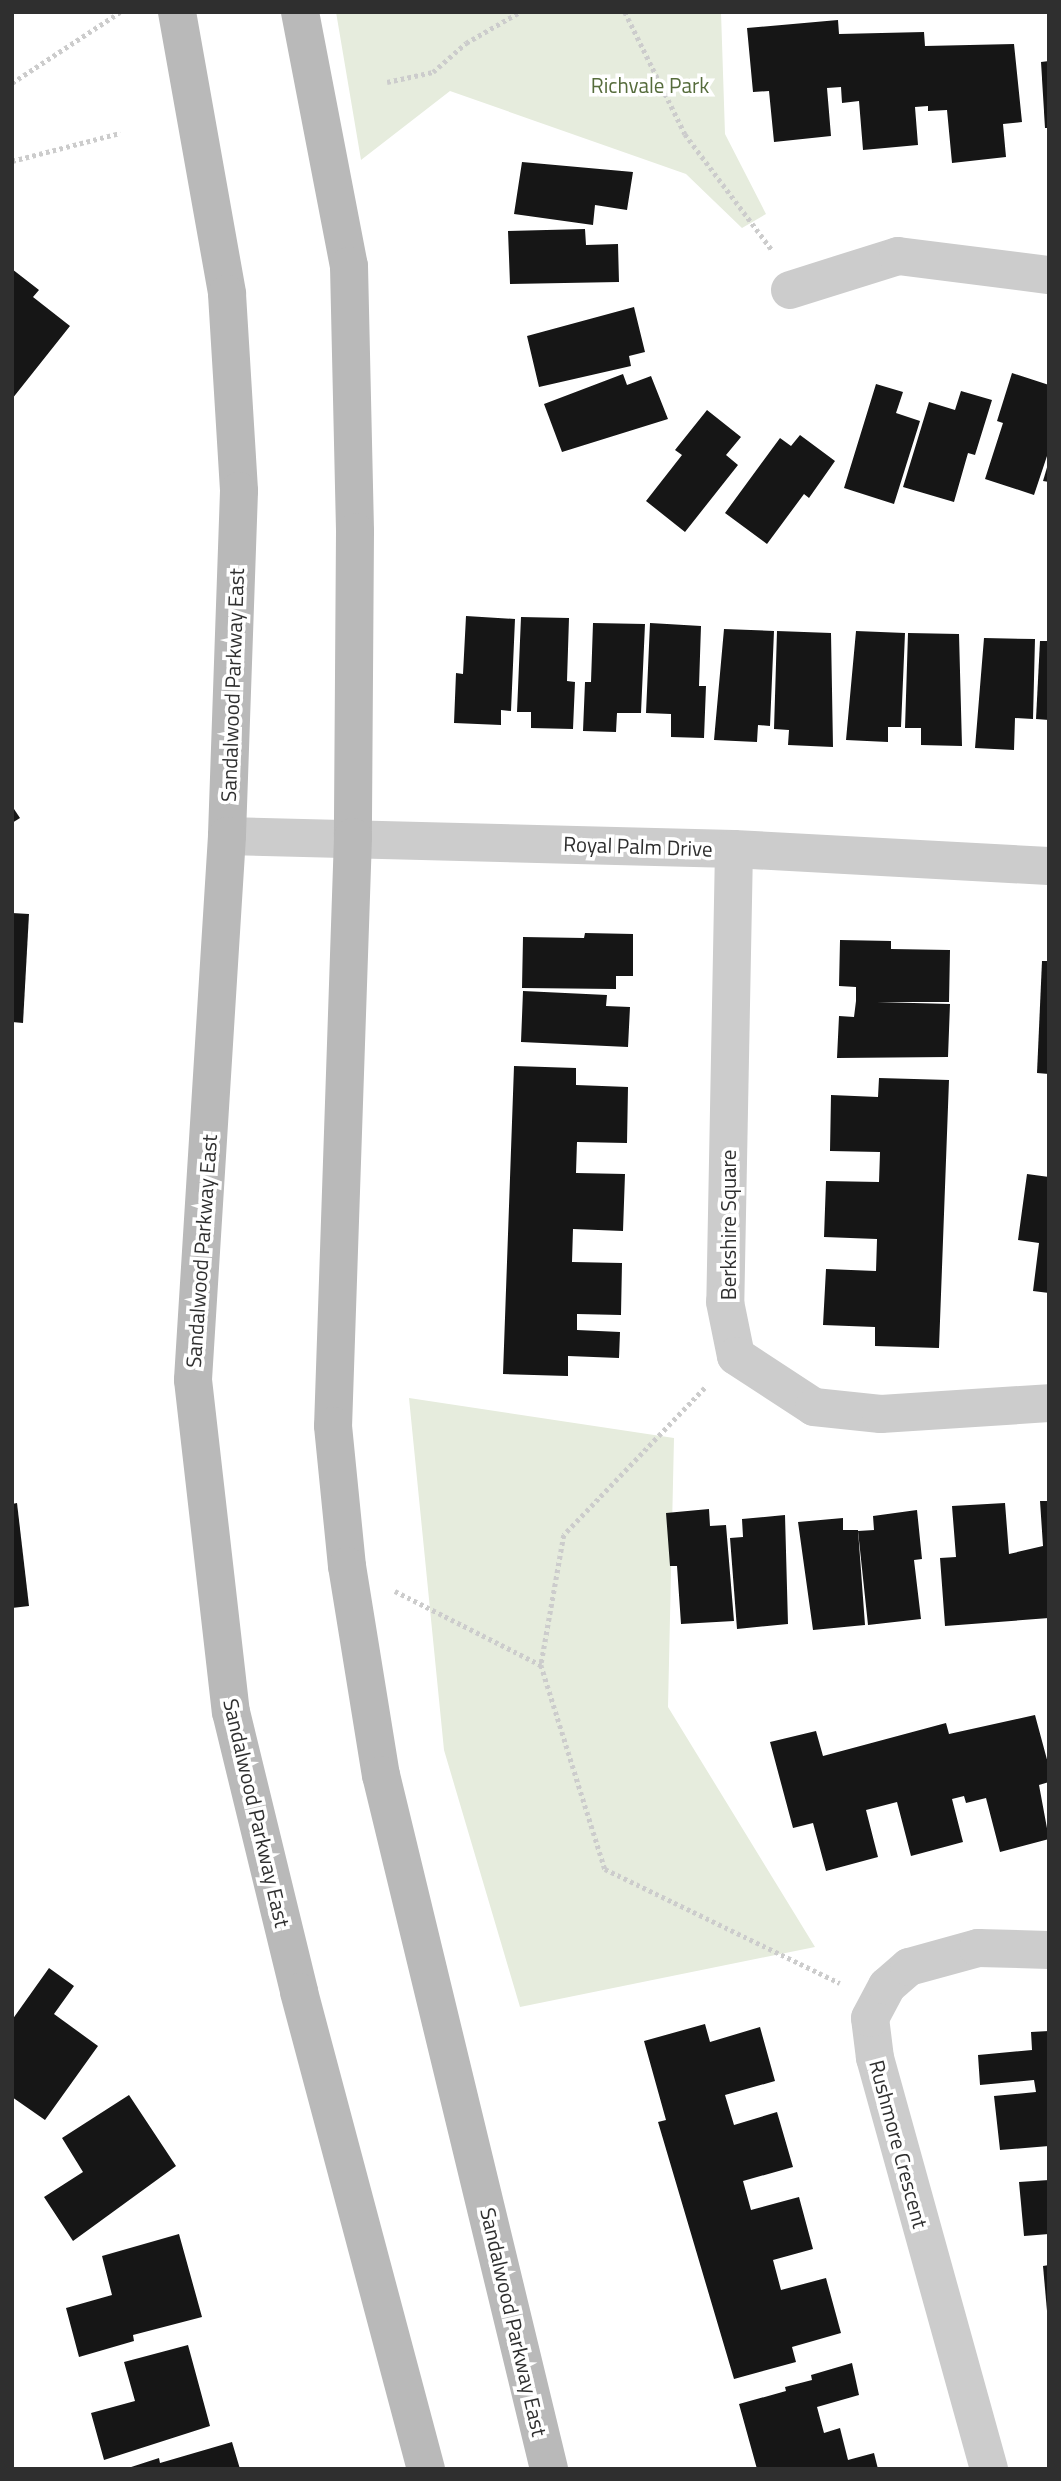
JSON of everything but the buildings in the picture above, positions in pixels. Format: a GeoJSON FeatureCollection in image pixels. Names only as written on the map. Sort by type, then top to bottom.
{"type":"FeatureCollection","features":[{"type":"Feature","properties":{"kind":"main road","name":"Sandalwood Parkway East"},"geometry":{"type":"LineString","coordinates":[[177,12],[228,307],[239,491],[227,836],[193,1380],[231,1712],[299,1992],[426,2469]]}},
{"type":"Feature","properties":{"kind":"main road","name":"Sandalwood Parkway East"},"geometry":{"type":"LineString","coordinates":[[300,12],[349,266],[355,532],[352,836],[333,1426],[348,1566],[381,1775],[549,2469]]}},
{"type":"Feature","properties":{"kind":"street"},"geometry":{"type":"LineString","coordinates":[[790,290],[898,256],[1049,275]]}},
{"type":"Feature","properties":{"kind":"street","name":"Royal Palm Drive"},"geometry":{"type":"LineString","coordinates":[[227,836],[352,836],[734,849],[1049,866]]}},
{"type":"Feature","properties":{"kind":"street","name":"Berkshire Square"},"geometry":{"type":"LineString","coordinates":[[734,849],[725,1301],[736,1356],[814,1407],[881,1414],[1049,1403]]}},
{"type":"Feature","properties":{"kind":"street"},"geometry":{"type":"LineString","coordinates":[[870,2018],[887,1986],[909,1968],[978,1948],[1049,1950]]}},
{"type":"Feature","properties":{"kind":"street","name":"Rushmore Crescent"},"geometry":{"type":"LineString","coordinates":[[870,2018],[875,2058],[989,2469]]}},
{"type":"Feature","properties":{"kind":"path"},"geometry":{"type":"LineString","coordinates":[[12,83],[120,12]]}},
{"type":"Feature","properties":{"kind":"path"},"geometry":{"type":"LineString","coordinates":[[387,82],[433,72],[466,43],[520,12]]}},
{"type":"Feature","properties":{"kind":"path"},"geometry":{"type":"LineString","coordinates":[[625,12],[685,134],[770,244],[790,290]]}},
{"type":"Feature","properties":{"kind":"path"},"geometry":{"type":"LineString","coordinates":[[12,161],[120,133]]}},
{"type":"Feature","properties":{"kind":"path"},"geometry":{"type":"LineString","coordinates":[[708,1377],[705,1390],[565,1535],[541,1665],[605,1869],[843,1985],[870,2018]]}},
{"type":"Feature","properties":{"kind":"path"},"geometry":{"type":"LineString","coordinates":[[348,1566],[541,1665]]}},
{"type":"Feature","properties":{"kind":"green space","name":"Richvale Park"},"geometry":{"type":"Polygon","coordinates":[[[336,12],[721,12],[725,134],[766,214],[742,228],[686,174],[450,91],[361,160],[336,12]]]}},
{"type":"Feature","properties":{"kind":"green space"},"geometry":{"type":"Polygon","coordinates":[[[409,1398],[674,1438],[668,1707],[815,1947],[520,2007],[444,1750],[409,1398]]]}}]}
